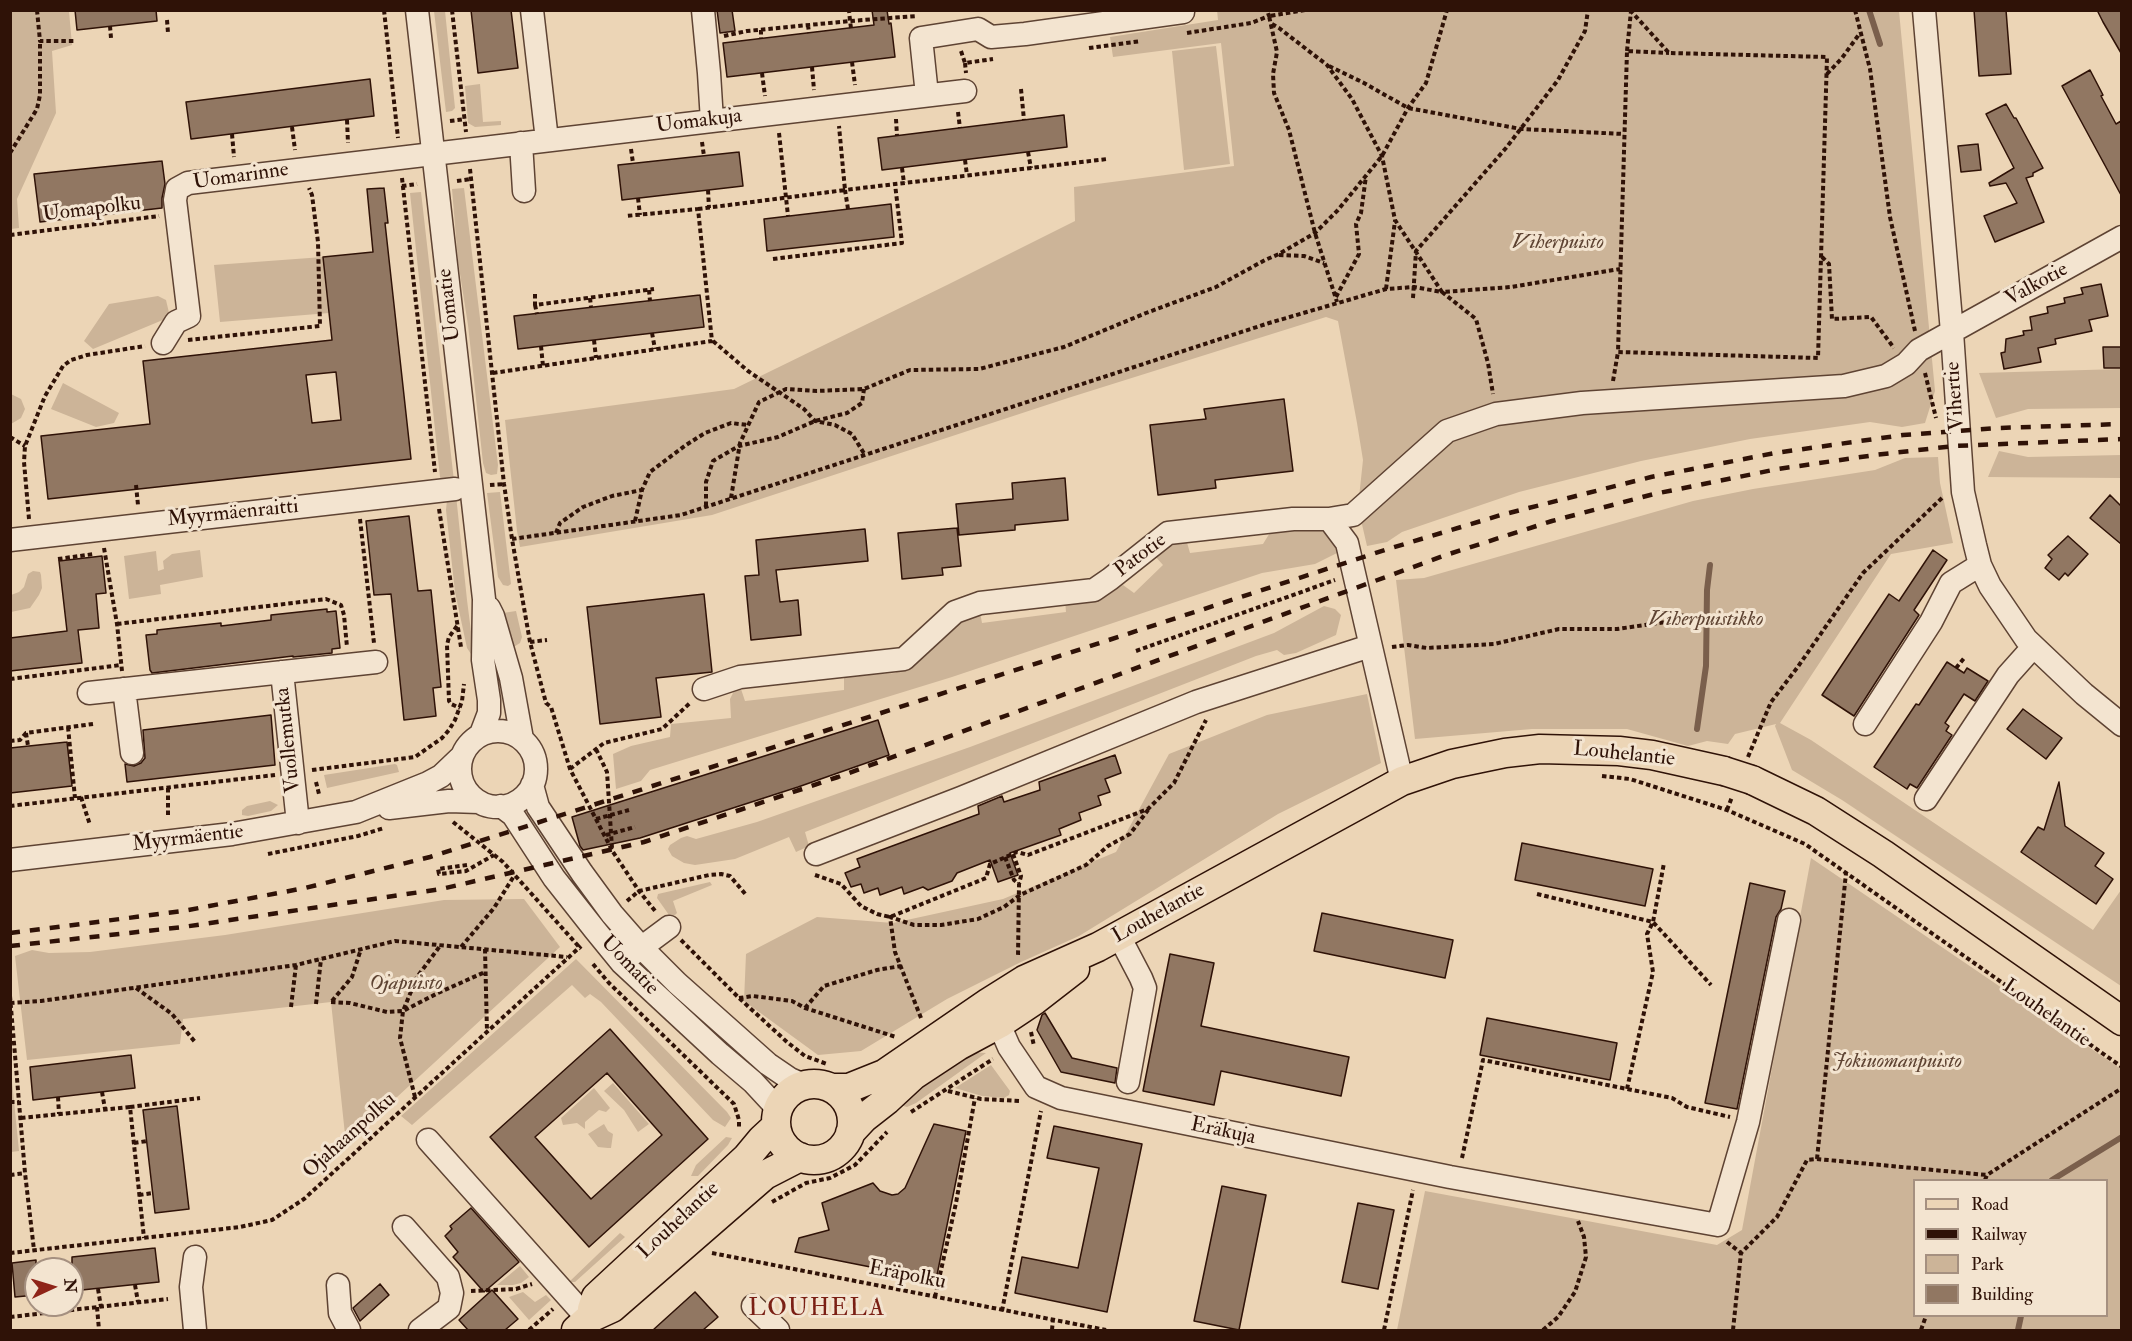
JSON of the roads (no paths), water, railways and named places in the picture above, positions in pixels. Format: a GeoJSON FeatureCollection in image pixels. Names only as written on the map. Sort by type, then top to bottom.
{"type":"FeatureCollection","features":[{"type":"Feature","properties":{"kind":"main road","name":"Louhelantie"},"geometry":{"type":"LineString","coordinates":[[850,1133],[914,1075],[958,1046],[999,1024],[1024,980],[1108,941],[1402,781],[1452,764],[1540,748],[1652,754],[1739,776],[1816,811],[1883,854],[2121,1021]]}},
{"type":"Feature","properties":{"kind":"main road","name":"Louhelantie"},"geometry":{"type":"LineString","coordinates":[[832,1088],[849,1088],[999,1024]]}},
{"type":"Feature","properties":{"kind":"main road"},"geometry":{"type":"LineString","coordinates":[[820,1084],[832,1088],[849,1107],[852,1120],[850,1133],[843,1146],[833,1154],[812,1159],[800,1157],[783,1143],[777,1117],[787,1095],[804,1085],[820,1084]]}},
{"type":"Feature","properties":{"kind":"main road","name":"Louhelantie"},"geometry":{"type":"LineString","coordinates":[[582,1325],[596,1297],[747,1157],[777,1117]]}},
{"type":"Feature","properties":{"kind":"main road","name":"Louhelantie"},"geometry":{"type":"LineString","coordinates":[[582,1325],[612,1308],[765,1175],[782,1164],[800,1157]]}},
{"type":"Feature","properties":{"kind":"street","name":"Uomatie"},"geometry":{"type":"LineString","coordinates":[[417,10],[484,599],[483,660],[489,713],[481,734]]}},
{"type":"Feature","properties":{"kind":"street"},"geometry":{"type":"LineString","coordinates":[[532,10],[546,140]]}},
{"type":"Feature","properties":{"kind":"street"},"geometry":{"type":"LineString","coordinates":[[703,10],[712,121]]}},
{"type":"Feature","properties":{"kind":"street","name":"Vihertie"},"geometry":{"type":"LineString","coordinates":[[1924,10],[1952,332],[1963,492],[1980,565],[2000,603],[2033,647],[2121,725]]}},
{"type":"Feature","properties":{"kind":"street"},"geometry":{"type":"LineString","coordinates":[[927,95],[921,38],[978,29],[991,37],[1025,34],[1183,12]]}},
{"type":"Feature","properties":{"kind":"street","name":"Uomakuja"},"geometry":{"type":"LineString","coordinates":[[433,153],[712,121],[771,106],[837,106],[927,95],[961,98]]}},
{"type":"Feature","properties":{"kind":"street"},"geometry":{"type":"LineString","coordinates":[[521,143],[525,191]]}},
{"type":"Feature","properties":{"kind":"street","name":"Uomarinne"},"geometry":{"type":"LineString","coordinates":[[163,343],[176,322],[189,316],[176,214],[177,189],[188,183],[433,153]]}},
{"type":"Feature","properties":{"kind":"street","name":"Valkotie"},"geometry":{"type":"LineString","coordinates":[[1610,401],[1844,386],[1887,376],[1952,332],[2121,237]]}},
{"type":"Feature","properties":{"kind":"street","name":"Patotie"},"geometry":{"type":"LineString","coordinates":[[704,689],[740,677],[904,659],[955,612],[980,603],[1094,590],[1168,533],[1293,519],[1329,519],[1353,515],[1447,431],[1496,414],[1610,401]]}},
{"type":"Feature","properties":{"kind":"street","name":"Myyrmäenraitti"},"geometry":{"type":"LineString","coordinates":[[10,540],[446,490]]}},
{"type":"Feature","properties":{"kind":"street"},"geometry":{"type":"LineString","coordinates":[[1329,519],[1347,543],[1354,574],[1378,647],[1402,781]]}},
{"type":"Feature","properties":{"kind":"street"},"geometry":{"type":"LineString","coordinates":[[1865,724],[1931,622],[1951,583],[1980,565]]}},
{"type":"Feature","properties":{"kind":"street","name":"Uomatie"},"geometry":{"type":"LineString","coordinates":[[484,599],[493,616],[507,667],[518,708],[522,739]]}},
{"type":"Feature","properties":{"kind":"street"},"geometry":{"type":"LineString","coordinates":[[812,863],[961,798],[1208,698],[1378,647]]}},
{"type":"Feature","properties":{"kind":"street"},"geometry":{"type":"LineString","coordinates":[[1926,799],[2008,675],[2033,647]]}},
{"type":"Feature","properties":{"kind":"street"},"geometry":{"type":"LineString","coordinates":[[282,672],[376,662]]}},
{"type":"Feature","properties":{"kind":"street","name":"Vuollemutka"},"geometry":{"type":"LineString","coordinates":[[89,693],[125,698],[282,672],[298,823]]}},
{"type":"Feature","properties":{"kind":"street"},"geometry":{"type":"LineString","coordinates":[[125,698],[132,753]]}},
{"type":"Feature","properties":{"kind":"street"},"geometry":{"type":"LineString","coordinates":[[494,730],[504,731],[522,739],[531,749],[536,773],[532,785],[519,800],[490,804],[469,794],[462,783],[460,768],[466,748],[481,734],[494,730]]}},
{"type":"Feature","properties":{"kind":"street","name":"Myyrmäentie"},"geometry":{"type":"LineString","coordinates":[[10,860],[232,834],[364,810],[407,807],[433,793],[441,776],[462,756]]}},
{"type":"Feature","properties":{"kind":"street","name":"Uomatie"},"geometry":{"type":"LineString","coordinates":[[532,785],[538,807],[612,914],[640,946],[677,983],[768,1064],[790,1079],[804,1085]]}},
{"type":"Feature","properties":{"kind":"street","name":"Myyrmäentie"},"geometry":{"type":"LineString","coordinates":[[433,793],[490,804]]}},
{"type":"Feature","properties":{"kind":"street","name":"Uomatie"},"geometry":{"type":"LineString","coordinates":[[490,804],[513,815],[554,878],[622,963],[753,1082],[777,1117]]}},
{"type":"Feature","properties":{"kind":"street","name":"Eräkuja"},"geometry":{"type":"LineString","coordinates":[[999,1024],[1036,1087],[1061,1098],[1509,1189],[1718,1225],[1748,1122],[1789,920]]}},
{"type":"Feature","properties":{"kind":"street"},"geometry":{"type":"LineString","coordinates":[[622,963],[640,946],[669,927]]}},
{"type":"Feature","properties":{"kind":"street"},"geometry":{"type":"LineString","coordinates":[[1108,941],[1141,978],[1145,988],[1128,1082]]}},
{"type":"Feature","properties":{"kind":"street"},"geometry":{"type":"LineString","coordinates":[[428,1140],[547,1274],[582,1325]]}},
{"type":"Feature","properties":{"kind":"street"},"geometry":{"type":"LineString","coordinates":[[404,1227],[448,1277],[451,1291],[449,1308],[420,1330]]}},
{"type":"Feature","properties":{"kind":"street"},"geometry":{"type":"LineString","coordinates":[[195,1257],[190,1287],[195,1330]]}},
{"type":"Feature","properties":{"kind":"street"},"geometry":{"type":"LineString","coordinates":[[338,1285],[340,1313],[349,1330]]}},
{"type":"Feature","properties":{"kind":"street"},"geometry":{"type":"LineString","coordinates":[[753,1306],[778,1330]]}},
{"type":"Feature","properties":{"kind":"waterway"},"geometry":{"type":"LineString","coordinates":[[1869,10],[1880,44]]}},
{"type":"Feature","properties":{"kind":"waterway"},"geometry":{"type":"LineString","coordinates":[[1697,729],[1706,666],[1707,590],[1710,565]]}},
{"type":"Feature","properties":{"kind":"waterway"},"geometry":{"type":"LineString","coordinates":[[2054,1179],[2122,1137]]}},
{"type":"Feature","properties":{"kind":"waterway"},"geometry":{"type":"LineString","coordinates":[[2018,1330],[2021,1317]]}},
{"type":"Feature","properties":{"kind":"railway"},"geometry":{"type":"LineString","coordinates":[[10,933],[183,911],[305,888],[430,857],[1388,549],[1501,515],[1651,477],[1775,453],[1903,435],[1997,428],[2122,424]]}},
{"type":"Feature","properties":{"kind":"railway"},"geometry":{"type":"LineString","coordinates":[[10,946],[183,927],[441,889],[644,842],[838,777],[1446,555],[1552,521],[1654,494],[1778,469],[1875,455],[1954,446],[2122,439]]}},
{"type":"Feature","properties":{"kind":"district","name":"LOUHELA"},"geometry":{"type":"Point","coordinates":[817,1310]}},
{"type":"Feature","properties":{"kind":"park label","name":"Viherpuisto"},"geometry":{"type":"Point","coordinates":[1558,243]}},
{"type":"Feature","properties":{"kind":"park label","name":"Viherpuistikko"},"geometry":{"type":"Point","coordinates":[1706,620]}},
{"type":"Feature","properties":{"kind":"park label","name":"Ojapuisto"},"geometry":{"type":"Point","coordinates":[406,984]}},
{"type":"Feature","properties":{"kind":"park label","name":"Jokiuomanpuisto"},"geometry":{"type":"Point","coordinates":[1897,1062]}}]}
